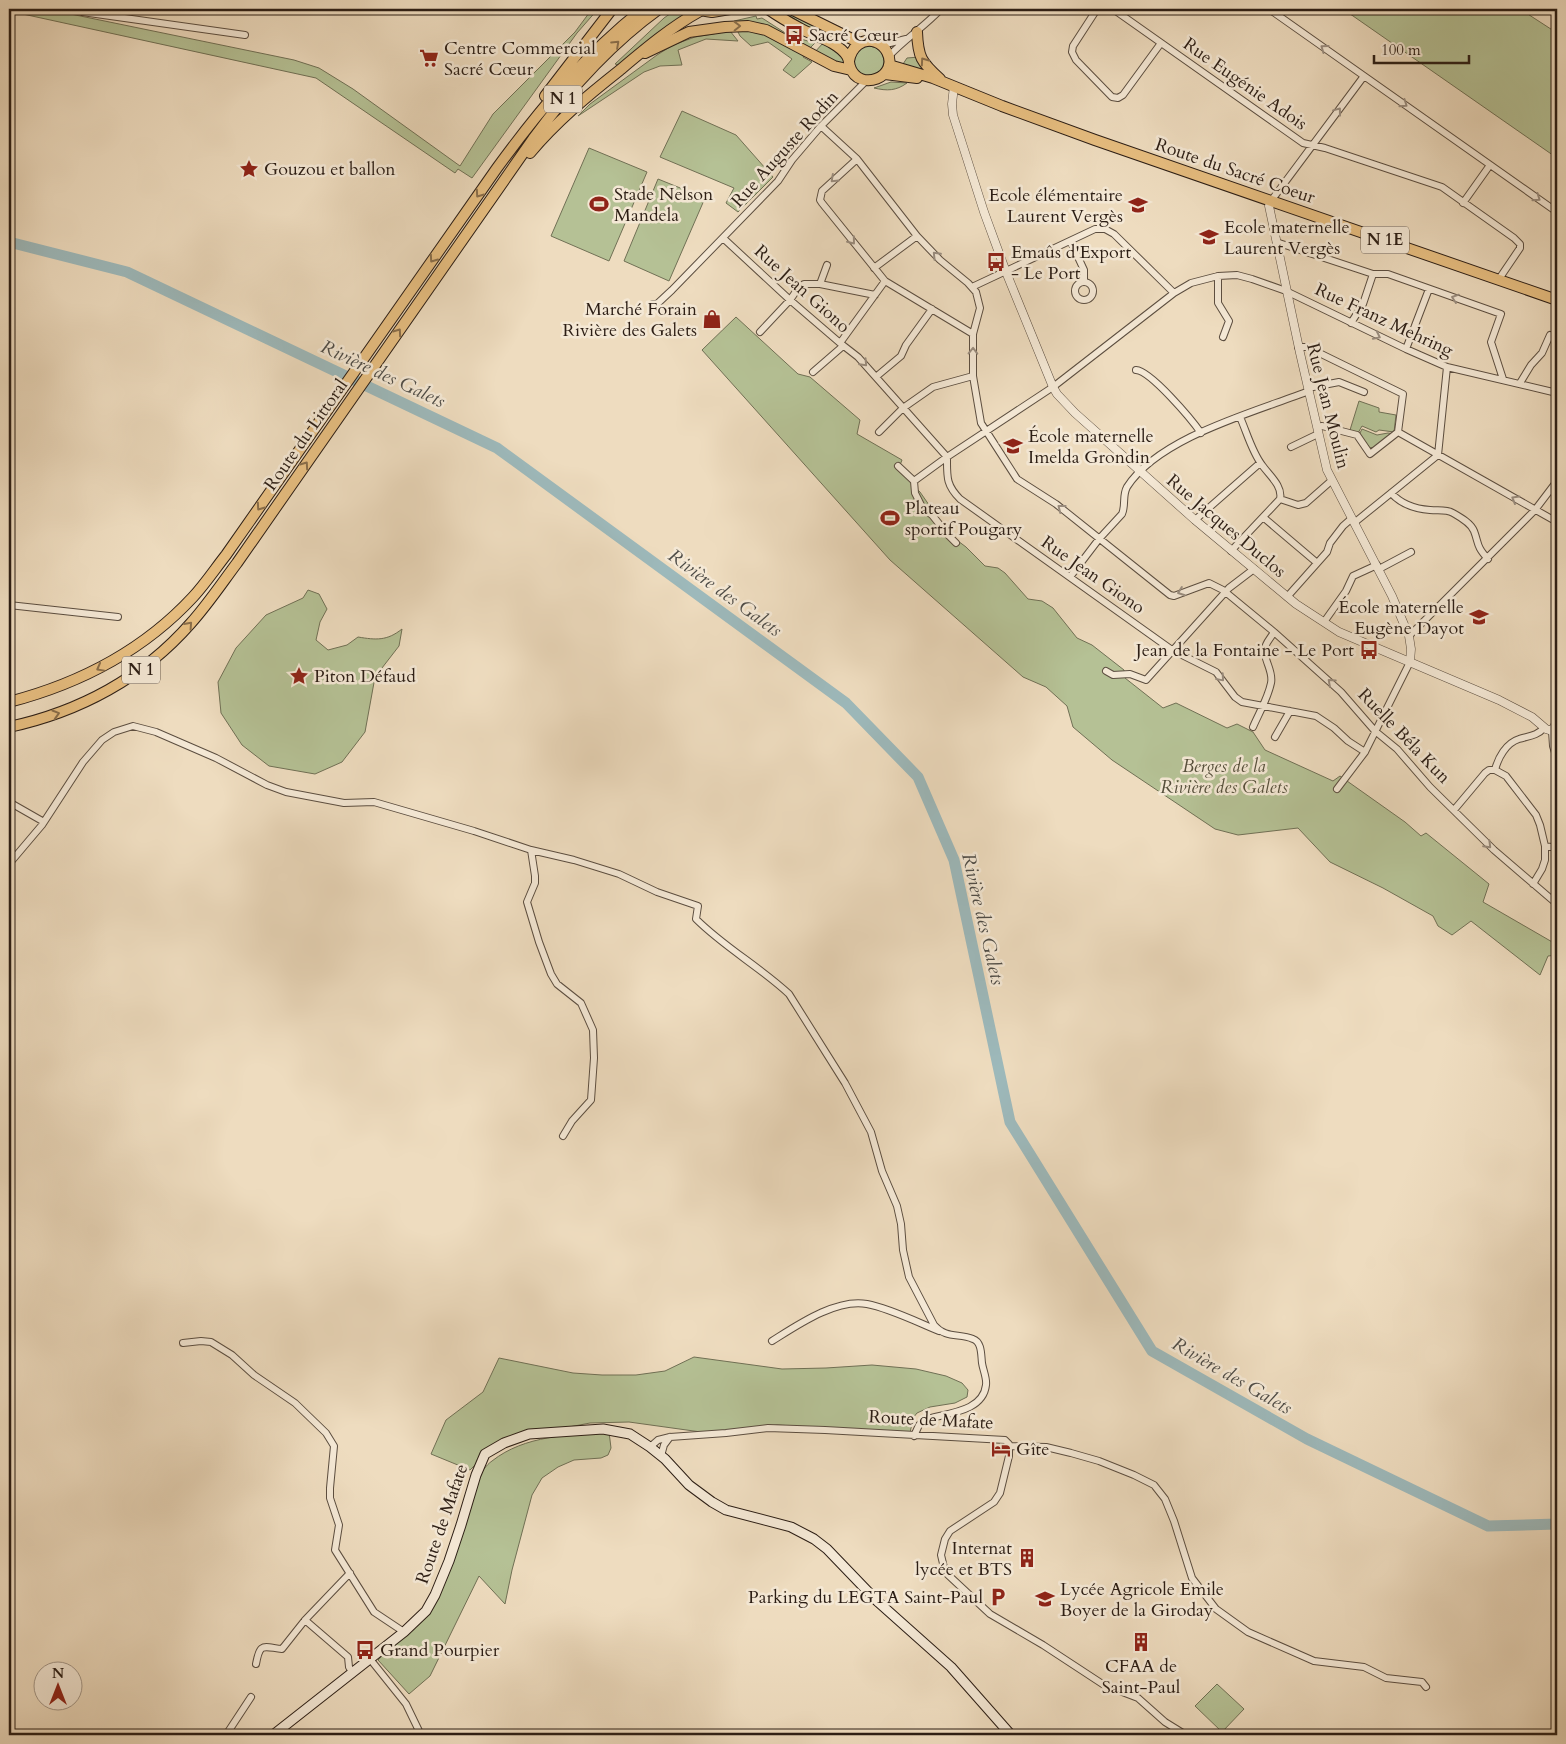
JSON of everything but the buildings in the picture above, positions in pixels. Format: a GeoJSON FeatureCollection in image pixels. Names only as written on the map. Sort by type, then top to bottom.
{"type":"FeatureCollection","features":[{"type":"Feature","properties":{"kind":"main road"},"geometry":{"type":"LineString","coordinates":[[497,168],[548,92],[612,9]]}},
{"type":"Feature","properties":{"kind":"main road","name":"Route du Littoral"},"geometry":{"type":"LineString","coordinates":[[9,702],[46,691],[91,673],[138,646],[174,616],[193,596],[226,555],[461,219],[530,124],[570,76],[643,9]]}},
{"type":"Feature","properties":{"kind":"main road","name":"Route du Littoral"},"geometry":{"type":"LineString","coordinates":[[9,727],[60,713],[92,700],[139,671],[162,654],[191,623],[237,562],[487,204],[567,94],[600,59],[659,9]]}},
{"type":"Feature","properties":{"kind":"main road"},"geometry":{"type":"LineString","coordinates":[[487,204],[554,126],[582,100],[634,58],[697,10],[716,12],[730,9]]}},
{"type":"Feature","properties":{"kind":"main road"},"geometry":{"type":"LineString","coordinates":[[768,9],[840,48],[847,55],[856,72]]}},
{"type":"Feature","properties":{"kind":"main road"},"geometry":{"type":"LineString","coordinates":[[792,9],[860,43]]}},
{"type":"Feature","properties":{"kind":"main road"},"geometry":{"type":"LineString","coordinates":[[634,58],[688,32],[748,26],[766,30],[834,66],[877,80],[888,65],[882,45],[871,41],[860,43],[852,51],[856,72]]}},
{"type":"Feature","properties":{"kind":"main road"},"geometry":{"type":"LineString","coordinates":[[917,32],[918,51],[922,61],[949,85]]}},
{"type":"Feature","properties":{"kind":"main road","name":"Route du Sacré Coeur"},"geometry":{"type":"LineString","coordinates":[[888,65],[932,78],[1076,133],[1557,300]]}},
{"type":"Feature","properties":{"kind":"main road","name":"Route de Mafate"},"geometry":{"type":"LineString","coordinates":[[272,1735],[404,1632],[426,1611],[435,1595],[462,1525],[482,1458],[489,1451],[504,1442],[529,1434],[580,1429],[604,1429],[630,1434],[650,1446],[689,1485],[712,1502],[735,1512],[790,1527],[814,1539],[827,1549],[877,1601],[951,1667],[1011,1735]]}},
{"type":"Feature","properties":{"kind":"street"},"geometry":{"type":"LineString","coordinates":[[72,9],[82,12],[245,34]]}},
{"type":"Feature","properties":{"kind":"street"},"geometry":{"type":"LineString","coordinates":[[888,65],[907,39],[941,9]]}},
{"type":"Feature","properties":{"kind":"street"},"geometry":{"type":"LineString","coordinates":[[1097,9],[1073,46],[1072,52],[1076,60],[1112,97],[1118,98],[1123,95],[1161,43]]}},
{"type":"Feature","properties":{"kind":"street","name":"Rue Eugénie Adois"},"geometry":{"type":"LineString","coordinates":[[1114,9],[1302,143],[1442,187],[1520,244],[1517,253],[1500,279]]}},
{"type":"Feature","properties":{"kind":"street"},"geometry":{"type":"LineString","coordinates":[[1269,9],[1557,212]]}},
{"type":"Feature","properties":{"kind":"street"},"geometry":{"type":"LineString","coordinates":[[882,45],[907,39]]}},
{"type":"Feature","properties":{"kind":"street","name":"Rue Auguste Rodin"},"geometry":{"type":"LineString","coordinates":[[653,304],[657,304],[778,181],[792,160],[821,126],[853,95],[856,72]]}},
{"type":"Feature","properties":{"kind":"street"},"geometry":{"type":"LineString","coordinates":[[1271,201],[1364,76]]}},
{"type":"Feature","properties":{"kind":"street","name":"Rue Jacques Duclos"},"geometry":{"type":"LineString","coordinates":[[949,85],[953,115],[984,212],[1006,272],[1057,394],[1075,413],[1231,551],[1287,597],[1338,632],[1499,700],[1532,717],[1544,728],[1552,731]]}},
{"type":"Feature","properties":{"kind":"street"},"geometry":{"type":"LineString","coordinates":[[821,126],[856,159],[917,236],[940,260],[976,292],[980,308],[973,334],[972,376],[981,423],[1016,479],[1056,504],[1170,595],[1174,596],[1209,583],[1225,592]]}},
{"type":"Feature","properties":{"kind":"street"},"geometry":{"type":"LineString","coordinates":[[856,159],[822,191],[820,200],[822,203],[885,281],[973,334]]}},
{"type":"Feature","properties":{"kind":"street"},"geometry":{"type":"LineString","coordinates":[[1462,203],[1490,165]]}},
{"type":"Feature","properties":{"kind":"street","name":"Rue Jean Moulin"},"geometry":{"type":"LineString","coordinates":[[1271,201],[1269,206],[1286,291],[1324,459],[1331,481],[1378,567],[1409,636],[1410,662]]}},
{"type":"Feature","properties":{"kind":"street"},"geometry":{"type":"LineString","coordinates":[[972,287],[1071,242],[1095,229],[1105,229],[1174,293]]}},
{"type":"Feature","properties":{"kind":"street"},"geometry":{"type":"LineString","coordinates":[[874,268],[917,236]]}},
{"type":"Feature","properties":{"kind":"street","name":"Rue Jean Giono"},"geometry":{"type":"LineString","coordinates":[[723,238],[877,376],[947,457],[947,482],[960,499],[1172,650],[1216,672],[1235,697],[1242,702],[1316,716],[1365,752]]}},
{"type":"Feature","properties":{"kind":"street"},"geometry":{"type":"LineString","coordinates":[[1071,242],[1084,270],[1084,282]]}},
{"type":"Feature","properties":{"kind":"street"},"geometry":{"type":"LineString","coordinates":[[1276,242],[1373,274],[1388,274],[1501,314],[1491,342],[1503,379]]}},
{"type":"Feature","properties":{"kind":"street"},"geometry":{"type":"LineString","coordinates":[[820,284],[827,265]]}},
{"type":"Feature","properties":{"kind":"street"},"geometry":{"type":"LineString","coordinates":[[1351,323],[1363,304],[1373,274]]}},
{"type":"Feature","properties":{"kind":"street","name":"Rue Franz Mehring"},"geometry":{"type":"LineString","coordinates":[[914,481],[1053,387],[1174,293],[1192,283],[1218,276],[1236,275],[1286,291],[1406,350],[1447,367],[1557,393]]}},
{"type":"Feature","properties":{"kind":"street"},"geometry":{"type":"LineString","coordinates":[[1218,276],[1218,303],[1229,321],[1223,337]]}},
{"type":"Feature","properties":{"kind":"street"},"geometry":{"type":"LineString","coordinates":[[813,372],[842,344],[885,281]]}},
{"type":"Feature","properties":{"kind":"street"},"geometry":{"type":"LineString","coordinates":[[760,332],[790,300],[799,287],[804,284],[820,284],[875,295]]}},
{"type":"Feature","properties":{"kind":"street"},"geometry":{"type":"LineString","coordinates":[[1406,350],[1429,289]]}},
{"type":"Feature","properties":{"kind":"street"},"geometry":{"type":"LineString","coordinates":[[877,376],[901,356],[906,345],[932,309]]}},
{"type":"Feature","properties":{"kind":"street"},"geometry":{"type":"LineString","coordinates":[[1520,383],[1531,365],[1542,353],[1550,334]]}},
{"type":"Feature","properties":{"kind":"street"},"geometry":{"type":"LineString","coordinates":[[1291,447],[1322,426],[1357,435],[1370,454],[1398,432],[1403,394],[1307,347],[1298,346]]}},
{"type":"Feature","properties":{"kind":"street"},"geometry":{"type":"LineString","coordinates":[[1287,597],[1326,552],[1330,542],[1343,526],[1353,521],[1391,493],[1438,455],[1447,367]]}},
{"type":"Feature","properties":{"kind":"street"},"geometry":{"type":"LineString","coordinates":[[1136,370],[1146,374],[1171,398],[1200,433]]}},
{"type":"Feature","properties":{"kind":"street"},"geometry":{"type":"LineString","coordinates":[[879,432],[903,408],[933,387],[972,376]]}},
{"type":"Feature","properties":{"kind":"street"},"geometry":{"type":"LineString","coordinates":[[1070,577],[1099,538],[1122,514],[1124,509],[1124,493],[1127,487],[1158,456],[1200,433],[1309,390],[1339,382],[1364,392]]}},
{"type":"Feature","properties":{"kind":"street"},"geometry":{"type":"LineString","coordinates":[[1231,551],[1280,499],[1281,494],[1279,487],[1260,463],[1240,417]]}},
{"type":"Feature","properties":{"kind":"street"},"geometry":{"type":"LineString","coordinates":[[1398,432],[1557,522]]}},
{"type":"Feature","properties":{"kind":"street"},"geometry":{"type":"LineString","coordinates":[[1195,520],[1260,463]]}},
{"type":"Feature","properties":{"kind":"street"},"geometry":{"type":"LineString","coordinates":[[898,466],[914,481],[913,487],[923,508],[932,515],[948,536],[956,543]]}},
{"type":"Feature","properties":{"kind":"street"},"geometry":{"type":"LineString","coordinates":[[1280,499],[1298,506],[1306,502],[1331,481]]}},
{"type":"Feature","properties":{"kind":"street"},"geometry":{"type":"LineString","coordinates":[[1409,636],[1535,510],[1557,481]]}},
{"type":"Feature","properties":{"kind":"street"},"geometry":{"type":"LineString","coordinates":[[1391,493],[1401,502],[1412,507],[1449,511],[1463,520],[1471,526],[1477,545],[1488,558]]}},
{"type":"Feature","properties":{"kind":"street"},"geometry":{"type":"LineString","coordinates":[[1263,517],[1316,562]]}},
{"type":"Feature","properties":{"kind":"street"},"geometry":{"type":"LineString","coordinates":[[1324,622],[1346,591],[1353,576],[1411,552]]}},
{"type":"Feature","properties":{"kind":"street"},"geometry":{"type":"LineString","coordinates":[[1106,671],[1113,675],[1130,674],[1146,680],[1225,592],[1254,569]]}},
{"type":"Feature","properties":{"kind":"street","name":"Ruelle Béla Kun"},"geometry":{"type":"LineString","coordinates":[[1225,592],[1274,632],[1341,692],[1375,731],[1397,749],[1494,850],[1557,904]]}},
{"type":"Feature","properties":{"kind":"street"},"geometry":{"type":"LineString","coordinates":[[9,606],[118,617]]}},
{"type":"Feature","properties":{"kind":"street"},"geometry":{"type":"LineString","coordinates":[[1253,727],[1271,685],[1272,678],[1266,657],[1266,645],[1274,632]]}},
{"type":"Feature","properties":{"kind":"street"},"geometry":{"type":"LineString","coordinates":[[1337,788],[1365,752],[1410,662]]}},
{"type":"Feature","properties":{"kind":"street"},"geometry":{"type":"LineString","coordinates":[[1275,737],[1290,711]]}},
{"type":"Feature","properties":{"kind":"street"},"geometry":{"type":"LineString","coordinates":[[1557,722],[1552,731],[1557,759]]}},
{"type":"Feature","properties":{"kind":"street"},"geometry":{"type":"LineString","coordinates":[[9,864],[44,822],[83,762],[102,740],[114,732],[133,726],[156,732],[216,758],[267,785],[286,792],[344,803],[374,802],[382,804],[531,850],[619,874],[658,892],[698,906],[696,919],[714,937],[778,984],[788,994],[845,1083],[870,1132],[882,1171],[897,1206],[901,1224],[902,1250],[909,1277],[934,1326],[940,1331]]}},
{"type":"Feature","properties":{"kind":"street"},"geometry":{"type":"LineString","coordinates":[[1495,770],[1497,762],[1510,743],[1536,734],[1544,728]]}},
{"type":"Feature","properties":{"kind":"street"},"geometry":{"type":"LineString","coordinates":[[1454,810],[1489,770],[1495,770],[1506,776],[1536,815],[1540,825],[1545,846],[1544,865],[1533,884]]}},
{"type":"Feature","properties":{"kind":"street"},"geometry":{"type":"LineString","coordinates":[[9,802],[44,822]]}},
{"type":"Feature","properties":{"kind":"street"},"geometry":{"type":"LineString","coordinates":[[1545,846],[1557,846]]}},
{"type":"Feature","properties":{"kind":"street"},"geometry":{"type":"LineString","coordinates":[[531,850],[535,883],[527,902],[539,942],[551,974],[557,984],[581,1003],[591,1023],[594,1041],[591,1100],[572,1121],[562,1136]]}},
{"type":"Feature","properties":{"kind":"street"},"geometry":{"type":"LineString","coordinates":[[772,1341],[824,1312],[840,1306],[865,1303],[940,1331],[974,1339],[979,1344],[986,1387],[979,1400],[971,1408],[924,1420],[919,1425],[914,1436]]}},
{"type":"Feature","properties":{"kind":"street"},"geometry":{"type":"LineString","coordinates":[[183,1343],[211,1342],[232,1355],[254,1375],[295,1403],[326,1433],[334,1446],[330,1498],[339,1525],[335,1548],[338,1556],[374,1612],[404,1632]]}},
{"type":"Feature","properties":{"kind":"street","name":"Route de Mafate"},"geometry":{"type":"LineString","coordinates":[[650,1446],[660,1439],[670,1437],[726,1434],[768,1428],[1002,1440],[1008,1442],[1010,1446],[1009,1456],[1000,1493],[994,1502],[950,1531],[945,1539],[942,1555],[945,1572],[990,1614],[1043,1645],[1104,1685],[1138,1698],[1165,1722],[1186,1735]]}},
{"type":"Feature","properties":{"kind":"street"},"geometry":{"type":"LineString","coordinates":[[661,1456],[664,1445],[670,1437]]}},
{"type":"Feature","properties":{"kind":"street"},"geometry":{"type":"LineString","coordinates":[[1010,1446],[1046,1447],[1071,1453],[1128,1472],[1154,1485],[1165,1499],[1174,1521],[1192,1578],[1216,1609],[1248,1632],[1314,1661],[1364,1667],[1386,1678],[1422,1682],[1426,1687]]}},
{"type":"Feature","properties":{"kind":"street"},"geometry":{"type":"LineString","coordinates":[[256,1664],[258,1652],[261,1648],[265,1646],[282,1649],[305,1620],[350,1573]]}},
{"type":"Feature","properties":{"kind":"street"},"geometry":{"type":"LineString","coordinates":[[305,1620],[348,1657],[349,1667],[352,1672]]}},
{"type":"Feature","properties":{"kind":"street"},"geometry":{"type":"LineString","coordinates":[[370,1658],[406,1704],[421,1735]]}},
{"type":"Feature","properties":{"kind":"street"},"geometry":{"type":"LineString","coordinates":[[226,1735],[251,1697]]}},
{"type":"Feature","properties":{"kind":"green space"},"geometry":{"type":"Polygon","coordinates":[[[9,9],[55,9],[56,11],[294,60],[319,68],[353,89],[460,166],[493,114],[575,32],[592,9],[598,9],[577,33],[472,178],[458,169],[455,173],[316,78],[9,11],[9,9]]]}},
{"type":"Feature","properties":{"kind":"green space"},"geometry":{"type":"Polygon","coordinates":[[[677,9],[687,14],[619,65],[615,64],[664,18],[677,9]]]}},
{"type":"Feature","properties":{"kind":"green space"},"geometry":{"type":"Polygon","coordinates":[[[777,9],[783,9],[820,29],[818,32],[777,9]]]}},
{"type":"Feature","properties":{"kind":"green space"},"geometry":{"type":"Polygon","coordinates":[[[1343,9],[1520,9],[1557,33],[1557,158],[1343,9]]]}},
{"type":"Feature","properties":{"kind":"green space"},"geometry":{"type":"Polygon","coordinates":[[[756,16],[757,19],[762,18],[790,36],[815,43],[808,50],[735,24],[734,21],[756,16]]]}},
{"type":"Feature","properties":{"kind":"green space"},"geometry":{"type":"Polygon","coordinates":[[[737,30],[758,30],[805,54],[803,57],[812,62],[794,78],[783,70],[792,59],[768,42],[751,46],[740,36],[737,30]]]}},
{"type":"Feature","properties":{"kind":"green space"},"geometry":{"type":"Polygon","coordinates":[[[730,31],[738,41],[706,39],[678,50],[682,65],[660,66],[644,72],[578,116],[590,104],[673,45],[695,37],[730,31]]]}},
{"type":"Feature","properties":{"kind":"green space"},"geometry":{"type":"Polygon","coordinates":[[[824,42],[842,52],[848,67],[814,53],[824,42]]]}},
{"type":"Feature","properties":{"kind":"green space"},"geometry":{"type":"Polygon","coordinates":[[[869,46],[880,50],[884,61],[880,72],[869,76],[858,72],[854,61],[858,50],[869,46]]]}},
{"type":"Feature","properties":{"kind":"green space"},"geometry":{"type":"Polygon","coordinates":[[[919,57],[925,69],[913,68],[903,64],[907,58],[919,57]]]}},
{"type":"Feature","properties":{"kind":"green space"},"geometry":{"type":"Polygon","coordinates":[[[891,82],[907,83],[891,90],[874,88],[891,82]]]}},
{"type":"Feature","properties":{"kind":"green space"},"geometry":{"type":"Polygon","coordinates":[[[682,111],[736,135],[773,177],[738,212],[726,203],[734,188],[660,157],[682,111]]]}},
{"type":"Feature","properties":{"kind":"green space","name":"Stade Nelson Mandela"},"geometry":{"type":"Polygon","coordinates":[[[589,148],[647,172],[609,261],[551,236],[589,148]]]}},
{"type":"Feature","properties":{"kind":"green space"},"geometry":{"type":"Polygon","coordinates":[[[658,179],[705,198],[669,281],[624,261],[658,179]]]}},
{"type":"Feature","properties":{"kind":"green space","name":"Berges de la Rivière des Galets"},"geometry":{"type":"Polygon","coordinates":[[[736,317],[798,374],[810,377],[860,420],[857,434],[902,460],[898,470],[920,492],[950,535],[966,547],[985,566],[998,568],[1005,573],[1028,599],[1042,601],[1053,608],[1077,638],[1092,645],[1124,670],[1125,678],[1163,708],[1176,703],[1227,728],[1237,724],[1253,732],[1265,750],[1333,781],[1340,776],[1405,822],[1421,836],[1426,833],[1489,884],[1483,902],[1554,943],[1557,941],[1557,955],[1548,956],[1540,975],[1471,921],[1452,935],[1438,926],[1433,916],[1383,888],[1330,862],[1298,828],[1238,835],[1215,829],[1112,760],[1073,727],[1067,706],[1046,687],[1023,677],[890,560],[702,350],[736,317]]]}},
{"type":"Feature","properties":{"kind":"green space"},"geometry":{"type":"Polygon","coordinates":[[[1359,401],[1379,408],[1379,412],[1396,415],[1394,432],[1379,430],[1376,432],[1362,426],[1358,433],[1350,430],[1359,401]]]}},
{"type":"Feature","properties":{"kind":"green space"},"geometry":{"type":"Polygon","coordinates":[[[1362,429],[1377,435],[1395,434],[1377,447],[1368,448],[1359,435],[1362,429]]]}},
{"type":"Feature","properties":{"kind":"green space","name":"Piton Défaud"},"geometry":{"type":"Polygon","coordinates":[[[308,590],[319,594],[327,609],[320,622],[316,640],[328,650],[347,645],[358,637],[381,639],[391,636],[402,629],[399,646],[375,677],[365,732],[342,762],[315,774],[269,766],[242,745],[221,713],[218,682],[236,648],[266,615],[303,598],[308,590]]]}},
{"type":"Feature","properties":{"kind":"green space"},"geometry":{"type":"Polygon","coordinates":[[[694,1357],[782,1369],[872,1365],[916,1369],[946,1376],[962,1383],[968,1390],[967,1397],[955,1403],[930,1407],[917,1413],[913,1418],[910,1433],[777,1425],[733,1431],[701,1432],[629,1422],[590,1423],[543,1432],[487,1453],[470,1470],[431,1454],[446,1420],[483,1392],[499,1358],[573,1373],[636,1375],[665,1371],[694,1357]]]}},
{"type":"Feature","properties":{"kind":"green space"},"geometry":{"type":"Polygon","coordinates":[[[609,1432],[611,1448],[608,1455],[601,1458],[574,1460],[558,1467],[542,1478],[532,1495],[505,1604],[479,1576],[430,1676],[409,1694],[378,1660],[429,1610],[477,1479],[484,1469],[505,1452],[533,1441],[609,1432]]]}},
{"type":"Feature","properties":{"kind":"green space"},"geometry":{"type":"Polygon","coordinates":[[[1217,1684],[1244,1709],[1222,1732],[1195,1706],[1217,1684]]]}},
{"type":"Feature","properties":{"kind":"waterway","name":"Rivière des Galets"},"geometry":{"type":"LineString","coordinates":[[9,242],[127,272],[497,448],[846,703],[918,777],[954,860],[1010,1122],[1152,1351],[1307,1439],[1488,1526],[1557,1524]]}},
{"type":"Feature","properties":{"kind":"place","name":"Sacré Cœur"},"geometry":{"type":"Point","coordinates":[794,35]}},
{"type":"Feature","properties":{"kind":"place","name":"Centre Commercial Sacré Cœur"},"geometry":{"type":"Point","coordinates":[429,58]}},
{"type":"Feature","properties":{"kind":"place","name":"Gouzou et ballon"},"geometry":{"type":"Point","coordinates":[249,169]}},
{"type":"Feature","properties":{"kind":"place","name":"Stade Nelson Mandela"},"geometry":{"type":"Point","coordinates":[599,204]}},
{"type":"Feature","properties":{"kind":"place","name":"Ecole élémentaire Laurent Vergès"},"geometry":{"type":"Point","coordinates":[1138,205]}},
{"type":"Feature","properties":{"kind":"place","name":"Ecole maternelle Laurent Vergès"},"geometry":{"type":"Point","coordinates":[1209,237]}},
{"type":"Feature","properties":{"kind":"place","name":"Emaûs d'Export - Le Port"},"geometry":{"type":"Point","coordinates":[996,262]}},
{"type":"Feature","properties":{"kind":"place","name":"Marché Forain Rivière des Galets"},"geometry":{"type":"Point","coordinates":[712,319]}},
{"type":"Feature","properties":{"kind":"place","name":"École maternelle Imelda Grondin"},"geometry":{"type":"Point","coordinates":[1013,446]}},
{"type":"Feature","properties":{"kind":"place","name":"Plateau sportif Pougary"},"geometry":{"type":"Point","coordinates":[890,518]}},
{"type":"Feature","properties":{"kind":"place","name":"École maternelle Eugène Dayot"},"geometry":{"type":"Point","coordinates":[1479,617]}},
{"type":"Feature","properties":{"kind":"place","name":"Jean de la Fontaine - Le Port"},"geometry":{"type":"Point","coordinates":[1369,650]}},
{"type":"Feature","properties":{"kind":"place","name":"Piton Défaud"},"geometry":{"type":"Point","coordinates":[299,676]}},
{"type":"Feature","properties":{"kind":"place","name":"Gîte"},"geometry":{"type":"Point","coordinates":[1001,1449]}},
{"type":"Feature","properties":{"kind":"place","name":"Internat lycée et BTS"},"geometry":{"type":"Point","coordinates":[1027,1558]}},
{"type":"Feature","properties":{"kind":"place","name":"Parking du LEGTA Saint-Paul"},"geometry":{"type":"Point","coordinates":[998,1597]}},
{"type":"Feature","properties":{"kind":"place","name":"Lycée Agricole Emile Boyer de la Giroday"},"geometry":{"type":"Point","coordinates":[1045,1599]}},
{"type":"Feature","properties":{"kind":"place","name":"CFAA de Saint-Paul"},"geometry":{"type":"Point","coordinates":[1141,1642]}},
{"type":"Feature","properties":{"kind":"place","name":"Grand Pourpier"},"geometry":{"type":"Point","coordinates":[365,1650]}}]}
